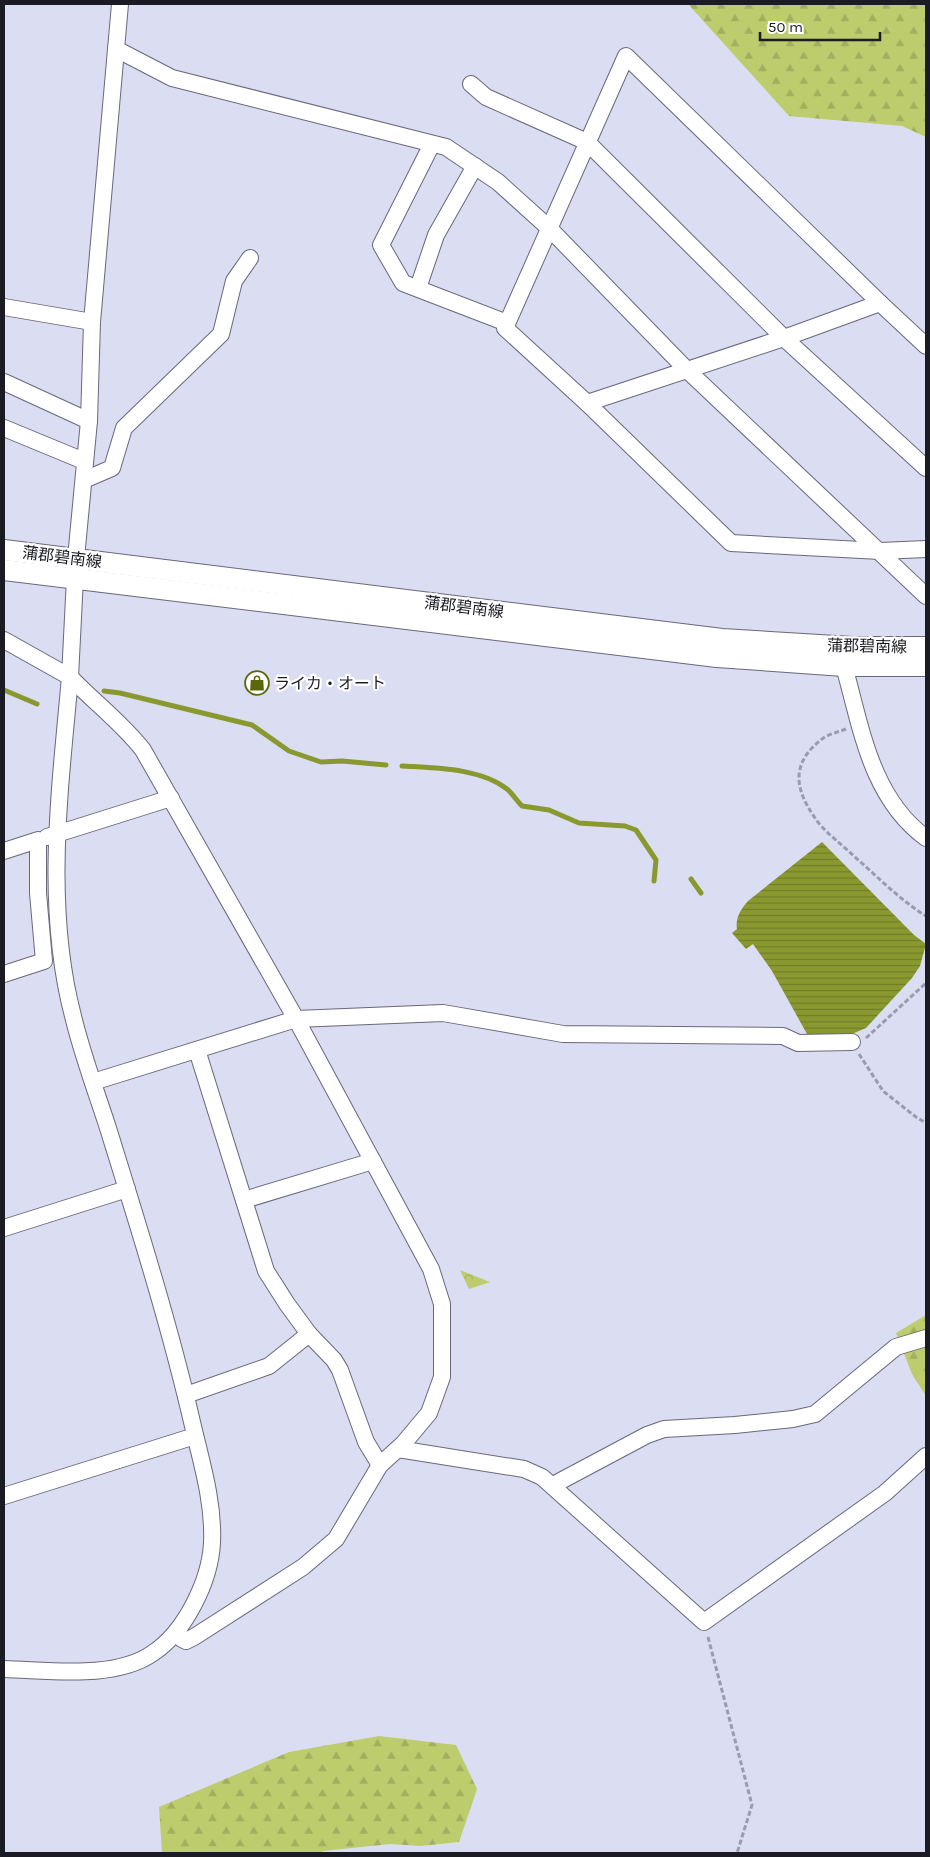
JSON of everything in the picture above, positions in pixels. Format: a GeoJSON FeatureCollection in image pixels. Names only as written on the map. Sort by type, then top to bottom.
{"type":"FeatureCollection","features":[{"type":"Feature","properties":{"kind":"main road","name":"蒲郡碧南線"},"geometry":{"type":"LineString","coordinates":[[4,550],[722,639],[852,646],[926,647]]}},
{"type":"Feature","properties":{"kind":"main road","name":"蒲郡碧南線"},"geometry":{"type":"LineString","coordinates":[[4,570],[717,657],[844,666],[926,666]]}},
{"type":"Feature","properties":{"kind":"street"},"geometry":{"type":"LineString","coordinates":[[4,1669],[104,1671],[129,1665],[153,1654],[177,1631],[203,1587],[212,1546],[212,1516],[186,1395],[127,1189],[73,1016],[59,940],[57,834],[70,677],[76,558],[84,480],[92,322],[120,4]]}},
{"type":"Feature","properties":{"kind":"street"},"geometry":{"type":"LineString","coordinates":[[116,49],[172,78],[446,147],[475,166],[498,182],[549,228],[686,370],[926,596]]}},
{"type":"Feature","properties":{"kind":"street"},"geometry":{"type":"LineString","coordinates":[[926,346],[626,56],[504,328],[587,403],[731,543],[880,551],[926,549]]}},
{"type":"Feature","properties":{"kind":"street"},"geometry":{"type":"LineString","coordinates":[[471,84],[486,97],[588,142],[784,338],[926,468]]}},
{"type":"Feature","properties":{"kind":"street"},"geometry":{"type":"LineString","coordinates":[[432,144],[381,245],[403,283],[507,323]]}},
{"type":"Feature","properties":{"kind":"street"},"geometry":{"type":"LineString","coordinates":[[418,288],[436,235],[475,166]]}},
{"type":"Feature","properties":{"kind":"street"},"geometry":{"type":"LineString","coordinates":[[84,480],[112,468],[124,428],[221,334],[234,281],[250,258]]}},
{"type":"Feature","properties":{"kind":"street"},"geometry":{"type":"LineString","coordinates":[[587,403],[784,338],[880,303]]}},
{"type":"Feature","properties":{"kind":"street"},"geometry":{"type":"LineString","coordinates":[[4,307],[92,322]]}},
{"type":"Feature","properties":{"kind":"street"},"geometry":{"type":"LineString","coordinates":[[4,382],[88,421]]}},
{"type":"Feature","properties":{"kind":"street"},"geometry":{"type":"LineString","coordinates":[[4,428],[84,461]]}},
{"type":"Feature","properties":{"kind":"street"},"geometry":{"type":"LineString","coordinates":[[4,640],[70,677],[86,694],[128,731],[143,750],[296,1019],[431,1270],[442,1304],[442,1377],[429,1413],[380,1465],[336,1539],[303,1567],[194,1637],[186,1641],[182,1639],[177,1631]]}},
{"type":"Feature","properties":{"kind":"street"},"geometry":{"type":"LineString","coordinates":[[844,666],[858,724],[872,766],[892,802],[915,830],[926,838]]}},
{"type":"Feature","properties":{"kind":"street"},"geometry":{"type":"LineString","coordinates":[[4,851],[171,798]]}},
{"type":"Feature","properties":{"kind":"street"},"geometry":{"type":"LineString","coordinates":[[4,974],[44,961],[38,893],[38,840]]}},
{"type":"Feature","properties":{"kind":"street"},"geometry":{"type":"LineString","coordinates":[[93,1082],[296,1019],[443,1013],[563,1034],[783,1036],[798,1043],[852,1042]]}},
{"type":"Feature","properties":{"kind":"street"},"geometry":{"type":"LineString","coordinates":[[197,1050],[266,1271],[309,1334],[337,1365],[366,1442],[380,1465]]}},
{"type":"Feature","properties":{"kind":"street"},"geometry":{"type":"LineString","coordinates":[[244,1200],[372,1161]]}},
{"type":"Feature","properties":{"kind":"street"},"geometry":{"type":"LineString","coordinates":[[4,1228],[127,1189]]}},
{"type":"Feature","properties":{"kind":"street"},"geometry":{"type":"LineString","coordinates":[[186,1395],[269,1366],[309,1334]]}},
{"type":"Feature","properties":{"kind":"street"},"geometry":{"type":"LineString","coordinates":[[553,1485],[647,1435],[664,1429],[735,1425],[793,1419],[814,1414],[896,1347],[926,1338]]}},
{"type":"Feature","properties":{"kind":"street"},"geometry":{"type":"LineString","coordinates":[[4,1496],[195,1436]]}},
{"type":"Feature","properties":{"kind":"street"},"geometry":{"type":"LineString","coordinates":[[398,1448],[524,1469],[542,1477],[704,1622],[885,1493],[926,1456]]}},
{"type":"Feature","properties":{"kind":"path"},"geometry":{"type":"LineString","coordinates":[[858,724],[823,738],[802,759],[798,771],[801,789],[815,819],[907,904],[926,916]]}},
{"type":"Feature","properties":{"kind":"path"},"geometry":{"type":"LineString","coordinates":[[926,983],[866,1039],[852,1042],[883,1092],[926,1123]]}},
{"type":"Feature","properties":{"kind":"path"},"geometry":{"type":"LineString","coordinates":[[704,1622],[752,1806],[737,1853]]}},
{"type":"Feature","properties":{"kind":"green space"},"geometry":{"type":"Polygon","coordinates":[[[688,4],[926,4],[926,137],[902,126],[789,116],[688,4]]]}},
{"type":"Feature","properties":{"kind":"green space"},"geometry":{"type":"Polygon","coordinates":[[[460,1270],[490,1282],[469,1289],[460,1270]]]}},
{"type":"Feature","properties":{"kind":"green space"},"geometry":{"type":"Polygon","coordinates":[[[926,1315],[926,1396],[912,1374],[896,1333],[926,1315]]]}},
{"type":"Feature","properties":{"kind":"green space"},"geometry":{"type":"Polygon","coordinates":[[[379,1736],[456,1745],[477,1789],[459,1842],[420,1846],[390,1844],[323,1851],[321,1853],[162,1853],[159,1807],[289,1752],[379,1736]]]}},
{"type":"Feature","properties":{"kind":"shaded area"},"geometry":{"type":"Polygon","coordinates":[[[822,842],[914,935],[926,944],[920,966],[912,978],[866,1028],[847,1036],[807,1034],[772,971],[753,944],[746,949],[732,933],[737,929],[739,914],[748,901],[822,842]]]}},
{"type":"Feature","properties":{"kind":"waterway"},"geometry":{"type":"LineString","coordinates":[[4,690],[37,704]]}},
{"type":"Feature","properties":{"kind":"waterway"},"geometry":{"type":"LineString","coordinates":[[104,691],[120,693],[252,725],[289,751],[321,762],[342,761],[386,765]]}},
{"type":"Feature","properties":{"kind":"waterway"},"geometry":{"type":"LineString","coordinates":[[402,766],[457,770],[471,773],[496,782],[507,789],[522,806],[549,810],[579,823],[625,826],[636,830],[656,860],[654,881]]}},
{"type":"Feature","properties":{"kind":"waterway"},"geometry":{"type":"LineString","coordinates":[[691,879],[701,893]]}},
{"type":"Feature","properties":{"kind":"place","name":"ライカ・オート"},"geometry":{"type":"Point","coordinates":[257,683]}}]}
